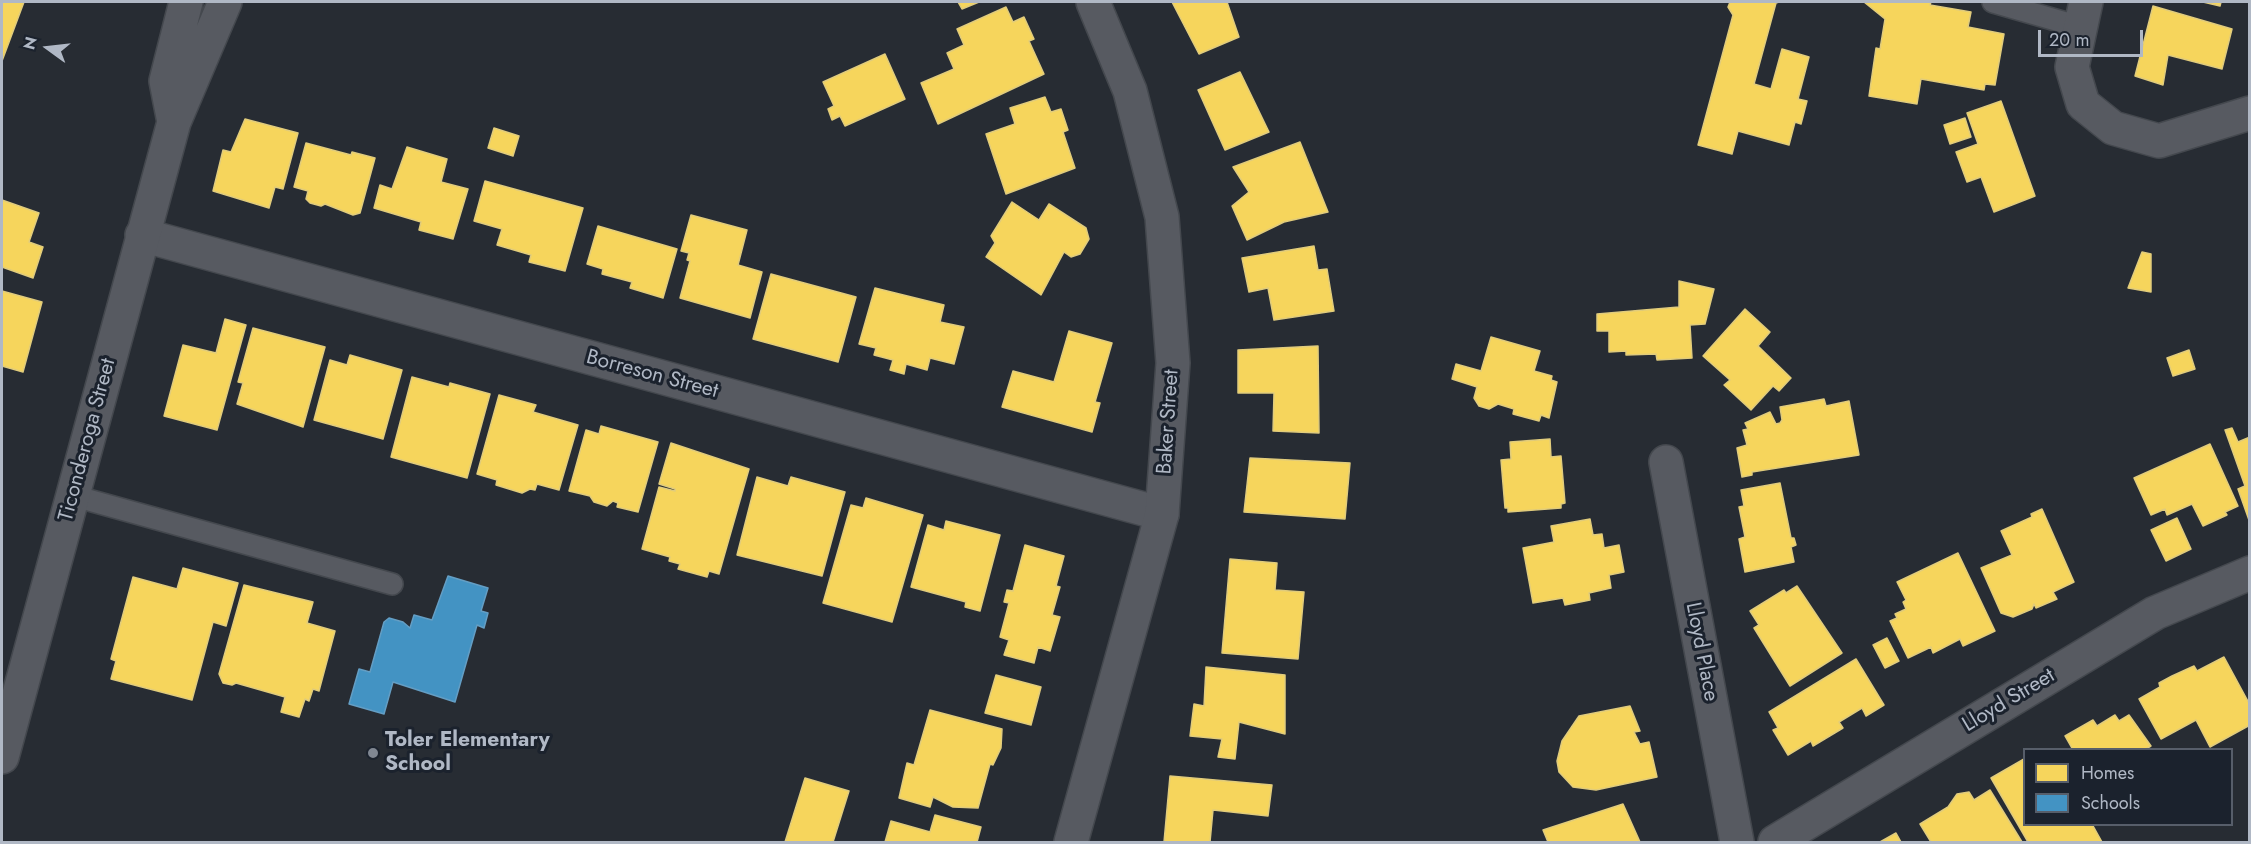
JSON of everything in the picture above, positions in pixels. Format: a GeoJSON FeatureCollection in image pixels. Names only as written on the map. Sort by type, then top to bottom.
{"type":"FeatureCollection","features":[{"type":"Feature","properties":{"kind":"street","name":"Ticonderoga Street"},"geometry":{"type":"LineString","coordinates":[[174,122],[166,81],[186,2]]}},
{"type":"Feature","properties":{"kind":"street","name":"Ticonderoga Street"},"geometry":{"type":"LineString","coordinates":[[2,756],[174,122],[225,2]]}},
{"type":"Feature","properties":{"kind":"street","name":"Baker Street"},"geometry":{"type":"LineString","coordinates":[[1071,843],[1162,514],[1173,363],[1162,217],[1130,91],[1093,2]]}},
{"type":"Feature","properties":{"kind":"street"},"geometry":{"type":"LineString","coordinates":[[2083,14],[2072,67],[2083,104],[2114,128],[2159,141],[2250,113]]}},
{"type":"Feature","properties":{"kind":"street","name":"Borreson Street"},"geometry":{"type":"LineString","coordinates":[[142,235],[1162,514]]}},
{"type":"Feature","properties":{"kind":"street","name":"Lloyd Place"},"geometry":{"type":"LineString","coordinates":[[1666,462],[1737,843]]}},
{"type":"Feature","properties":{"kind":"street","name":"Lloyd Street"},"geometry":{"type":"LineString","coordinates":[[1775,843],[2155,613],[2250,573]]}},
{"type":"Feature","properties":{"kind":"lane"},"geometry":{"type":"LineString","coordinates":[[1993,2],[2083,14]]}},
{"type":"Feature","properties":{"kind":"lane"},"geometry":{"type":"LineString","coordinates":[[74,496],[392,584]]}},
{"type":"Feature","properties":{"kind":"building: Homes"},"geometry":{"type":"Polygon","coordinates":[[[2,2],[24,2],[2,61],[2,2]]]}},
{"type":"Feature","properties":{"kind":"building: Homes"},"geometry":{"type":"Polygon","coordinates":[[[958,2],[979,2],[962,9],[958,2]]]}},
{"type":"Feature","properties":{"kind":"building: Homes"},"geometry":{"type":"Polygon","coordinates":[[[1172,2],[1227,2],[1239,37],[1199,54],[1172,2]]]}},
{"type":"Feature","properties":{"kind":"building: Homes"},"geometry":{"type":"Polygon","coordinates":[[[1730,2],[1779,2],[1776,3],[1754,84],[1771,89],[1782,49],[1809,57],[1798,99],[1807,101],[1801,124],[1795,122],[1789,145],[1738,131],[1732,154],[1698,145],[1733,15],[1728,7],[1730,2]]]}},
{"type":"Feature","properties":{"kind":"building: Homes"},"geometry":{"type":"Polygon","coordinates":[[[1864,2],[1931,2],[1930,5],[1971,12],[1968,27],[2004,34],[1995,85],[1985,84],[1984,90],[1921,79],[1917,104],[1869,96],[1876,48],[1880,49],[1885,19],[1864,2]]]}},
{"type":"Feature","properties":{"kind":"building: Homes"},"geometry":{"type":"Polygon","coordinates":[[[2203,2],[2221,2],[2220,6],[2203,2]]]}},
{"type":"Feature","properties":{"kind":"building: Homes"},"geometry":{"type":"Polygon","coordinates":[[[2153,6],[2232,29],[2222,69],[2168,55],[2163,85],[2135,76],[2153,6]]]}},
{"type":"Feature","properties":{"kind":"building: Homes"},"geometry":{"type":"Polygon","coordinates":[[[1006,7],[1013,22],[1024,17],[1034,39],[1029,41],[1044,74],[938,124],[921,83],[954,69],[947,53],[964,45],[957,29],[1006,7]]]}},
{"type":"Feature","properties":{"kind":"building: Homes"},"geometry":{"type":"Polygon","coordinates":[[[885,54],[905,99],[845,126],[840,116],[832,120],[828,109],[834,106],[823,82],[885,54]]]}},
{"type":"Feature","properties":{"kind":"building: Homes"},"geometry":{"type":"Polygon","coordinates":[[[1240,72],[1269,132],[1225,150],[1198,90],[1240,72]]]}},
{"type":"Feature","properties":{"kind":"building: Homes"},"geometry":{"type":"Polygon","coordinates":[[[1045,97],[1051,112],[1061,109],[1068,130],[1063,132],[1075,168],[1006,194],[986,134],[1015,124],[1010,108],[1045,97]]]}},
{"type":"Feature","properties":{"kind":"building: Homes"},"geometry":{"type":"Polygon","coordinates":[[[2001,101],[2035,196],[1994,212],[1981,177],[1967,182],[1956,152],[1978,144],[1967,113],[2001,101]]]}},
{"type":"Feature","properties":{"kind":"building: Homes"},"geometry":{"type":"Polygon","coordinates":[[[1965,118],[1971,137],[1950,144],[1944,125],[1965,118]]]}},
{"type":"Feature","properties":{"kind":"building: Homes"},"geometry":{"type":"Polygon","coordinates":[[[245,119],[298,133],[283,189],[275,187],[269,208],[213,191],[223,150],[231,152],[245,119]]]}},
{"type":"Feature","properties":{"kind":"building: Homes"},"geometry":{"type":"Polygon","coordinates":[[[494,128],[519,136],[513,156],[488,148],[494,128]]]}},
{"type":"Feature","properties":{"kind":"building: Homes"},"geometry":{"type":"Polygon","coordinates":[[[1300,142],[1328,212],[1284,222],[1247,240],[1232,206],[1249,192],[1233,167],[1300,142]]]}},
{"type":"Feature","properties":{"kind":"building: Homes"},"geometry":{"type":"Polygon","coordinates":[[[306,143],[351,155],[352,152],[375,158],[360,213],[353,215],[325,204],[321,206],[310,203],[306,199],[308,191],[294,187],[306,143]]]}},
{"type":"Feature","properties":{"kind":"building: Homes"},"geometry":{"type":"Polygon","coordinates":[[[407,147],[447,159],[441,182],[468,189],[453,239],[419,230],[421,222],[374,208],[380,185],[392,189],[407,147]]]}},
{"type":"Feature","properties":{"kind":"building: Homes"},"geometry":{"type":"Polygon","coordinates":[[[485,181],[583,208],[565,271],[529,262],[531,255],[497,245],[502,229],[474,221],[485,181]]]}},
{"type":"Feature","properties":{"kind":"building: Homes"},"geometry":{"type":"Polygon","coordinates":[[[2,200],[39,213],[29,242],[43,247],[33,278],[2,267],[2,200]]]}},
{"type":"Feature","properties":{"kind":"building: Homes"},"geometry":{"type":"Polygon","coordinates":[[[1012,202],[1039,220],[1049,204],[1086,228],[1089,239],[1080,254],[1071,257],[1064,252],[1041,295],[986,257],[995,243],[991,236],[1012,202]]]}},
{"type":"Feature","properties":{"kind":"building: Homes"},"geometry":{"type":"Polygon","coordinates":[[[691,215],[747,230],[738,265],[762,272],[750,318],[680,298],[690,261],[687,260],[689,253],[681,251],[691,215]]]}},
{"type":"Feature","properties":{"kind":"building: Homes"},"geometry":{"type":"Polygon","coordinates":[[[598,226],[677,249],[663,298],[630,288],[632,282],[602,274],[603,269],[587,264],[598,226]]]}},
{"type":"Feature","properties":{"kind":"building: Homes"},"geometry":{"type":"Polygon","coordinates":[[[1314,246],[1318,270],[1327,269],[1334,311],[1274,320],[1268,288],[1249,292],[1242,258],[1314,246]]]}},
{"type":"Feature","properties":{"kind":"building: Homes"},"geometry":{"type":"Polygon","coordinates":[[[2142,252],[2151,254],[2151,292],[2128,288],[2142,252]]]}},
{"type":"Feature","properties":{"kind":"building: Homes"},"geometry":{"type":"Polygon","coordinates":[[[771,274],[856,297],[838,362],[753,339],[771,274]]]}},
{"type":"Feature","properties":{"kind":"building: Homes"},"geometry":{"type":"Polygon","coordinates":[[[1679,281],[1714,289],[1705,324],[1690,325],[1692,358],[1657,360],[1656,354],[1626,355],[1626,351],[1609,352],[1609,331],[1597,331],[1597,314],[1679,307],[1679,281]]]}},
{"type":"Feature","properties":{"kind":"building: Homes"},"geometry":{"type":"Polygon","coordinates":[[[875,288],[944,305],[940,322],[964,327],[954,364],[930,358],[927,370],[906,364],[904,374],[890,370],[893,360],[874,355],[876,348],[859,344],[875,288]]]}},
{"type":"Feature","properties":{"kind":"building: Homes"},"geometry":{"type":"Polygon","coordinates":[[[2,291],[42,302],[23,372],[2,366],[2,291]]]}},
{"type":"Feature","properties":{"kind":"building: Homes"},"geometry":{"type":"Polygon","coordinates":[[[1745,309],[1770,332],[1758,346],[1791,378],[1779,391],[1773,386],[1751,410],[1724,385],[1730,380],[1703,356],[1745,309]]]}},
{"type":"Feature","properties":{"kind":"building: Homes"},"geometry":{"type":"Polygon","coordinates":[[[225,319],[246,325],[217,430],[164,416],[183,345],[216,353],[225,319]]]}},
{"type":"Feature","properties":{"kind":"building: Homes"},"geometry":{"type":"Polygon","coordinates":[[[253,328],[325,347],[303,427],[237,404],[243,383],[238,382],[253,328]]]}},
{"type":"Feature","properties":{"kind":"building: Homes"},"geometry":{"type":"Polygon","coordinates":[[[1069,331],[1112,343],[1095,402],[1100,403],[1092,432],[1002,407],[1013,371],[1054,382],[1069,331]]]}},
{"type":"Feature","properties":{"kind":"building: Homes"},"geometry":{"type":"Polygon","coordinates":[[[1491,337],[1540,351],[1534,371],[1552,376],[1551,380],[1557,382],[1549,418],[1541,415],[1539,421],[1513,414],[1514,409],[1498,404],[1489,409],[1479,406],[1474,398],[1477,387],[1452,379],[1456,364],[1481,371],[1491,337]]]}},
{"type":"Feature","properties":{"kind":"building: Homes"},"geometry":{"type":"Polygon","coordinates":[[[1318,346],[1319,433],[1273,431],[1274,393],[1238,393],[1238,350],[1318,346]]]}},
{"type":"Feature","properties":{"kind":"building: Homes"},"geometry":{"type":"Polygon","coordinates":[[[2189,350],[2195,369],[2173,376],[2167,358],[2189,350]]]}},
{"type":"Feature","properties":{"kind":"building: Homes"},"geometry":{"type":"Polygon","coordinates":[[[350,355],[402,370],[383,439],[314,420],[330,360],[347,365],[350,355]]]}},
{"type":"Feature","properties":{"kind":"building: Homes"},"geometry":{"type":"Polygon","coordinates":[[[412,377],[449,387],[450,383],[490,394],[467,478],[391,457],[412,377]]]}},
{"type":"Feature","properties":{"kind":"building: Homes"},"geometry":{"type":"Polygon","coordinates":[[[499,395],[536,405],[533,412],[578,425],[559,490],[537,484],[535,490],[530,489],[522,493],[496,485],[497,480],[477,474],[499,395]]]}},
{"type":"Feature","properties":{"kind":"building: Homes"},"geometry":{"type":"Polygon","coordinates":[[[1824,399],[1826,406],[1849,401],[1859,455],[1752,472],[1752,475],[1742,477],[1737,448],[1747,445],[1743,430],[1748,429],[1745,423],[1770,412],[1776,424],[1780,423],[1782,420],[1780,407],[1824,399]]]}},
{"type":"Feature","properties":{"kind":"building: Homes"},"geometry":{"type":"Polygon","coordinates":[[[601,426],[658,442],[638,512],[617,507],[618,503],[613,501],[607,506],[594,502],[590,496],[569,491],[586,430],[599,434],[601,426]]]}},
{"type":"Feature","properties":{"kind":"building: Homes"},"geometry":{"type":"Polygon","coordinates":[[[2232,428],[2238,442],[2250,437],[2250,523],[2238,489],[2245,486],[2225,430],[2232,428]]]}},
{"type":"Feature","properties":{"kind":"building: Homes"},"geometry":{"type":"Polygon","coordinates":[[[1550,439],[1551,457],[1561,456],[1565,503],[1561,504],[1561,508],[1508,512],[1508,508],[1505,508],[1501,460],[1511,459],[1510,442],[1550,439]]]}},
{"type":"Feature","properties":{"kind":"building: Homes"},"geometry":{"type":"Polygon","coordinates":[[[671,443],[749,469],[719,574],[709,571],[707,577],[678,569],[680,564],[669,561],[670,557],[642,549],[659,487],[675,491],[675,489],[659,484],[671,443]]]}},
{"type":"Feature","properties":{"kind":"building: Homes"},"geometry":{"type":"Polygon","coordinates":[[[2210,444],[2238,506],[2225,512],[2227,515],[2203,526],[2192,504],[2167,515],[2165,509],[2151,515],[2134,478],[2210,444]]]}},
{"type":"Feature","properties":{"kind":"building: Homes"},"geometry":{"type":"Polygon","coordinates":[[[1250,458],[1350,463],[1345,519],[1244,512],[1250,458]]]}},
{"type":"Feature","properties":{"kind":"building: Homes"},"geometry":{"type":"Polygon","coordinates":[[[757,477],[788,486],[791,477],[845,492],[822,576],[737,555],[757,477]]]}},
{"type":"Feature","properties":{"kind":"building: Homes"},"geometry":{"type":"Polygon","coordinates":[[[1780,483],[1791,538],[1794,538],[1796,545],[1791,547],[1794,562],[1745,572],[1739,539],[1745,537],[1739,507],[1744,506],[1741,490],[1780,483]]]}},
{"type":"Feature","properties":{"kind":"building: Homes"},"geometry":{"type":"Polygon","coordinates":[[[866,498],[923,515],[892,622],[823,603],[851,505],[863,508],[866,498]]]}},
{"type":"Feature","properties":{"kind":"building: Homes"},"geometry":{"type":"Polygon","coordinates":[[[2042,509],[2074,582],[2053,592],[2057,599],[2036,608],[2034,604],[2032,609],[2013,617],[2001,613],[1981,568],[2012,555],[2001,531],[2032,517],[2031,514],[2042,509]]]}},
{"type":"Feature","properties":{"kind":"building: Homes"},"geometry":{"type":"Polygon","coordinates":[[[2177,518],[2191,549],[2166,561],[2151,530],[2177,518]]]}},
{"type":"Feature","properties":{"kind":"building: Homes"},"geometry":{"type":"Polygon","coordinates":[[[1590,519],[1593,535],[1602,534],[1604,548],[1619,545],[1624,572],[1609,575],[1611,588],[1589,593],[1590,600],[1565,605],[1563,598],[1533,603],[1523,548],[1554,542],[1551,526],[1590,519]]]}},
{"type":"Feature","properties":{"kind":"building: Homes"},"geometry":{"type":"Polygon","coordinates":[[[946,521],[1000,535],[980,611],[965,607],[966,602],[911,587],[928,525],[944,530],[946,521]]]}},
{"type":"Feature","properties":{"kind":"building: Homes"},"geometry":{"type":"Polygon","coordinates":[[[1025,545],[1064,556],[1056,586],[1060,587],[1052,615],[1060,617],[1050,651],[1038,647],[1034,663],[1004,655],[1009,640],[1000,637],[1009,603],[1004,602],[1007,590],[1013,591],[1025,545]]]}},
{"type":"Feature","properties":{"kind":"building: Homes"},"geometry":{"type":"Polygon","coordinates":[[[1958,553],[1995,631],[1963,646],[1960,639],[1933,653],[1931,647],[1908,658],[1890,621],[1897,618],[1895,614],[1906,609],[1903,602],[1906,600],[1897,582],[1958,553]]]}},
{"type":"Feature","properties":{"kind":"building: Homes"},"geometry":{"type":"Polygon","coordinates":[[[1230,559],[1277,563],[1275,590],[1304,592],[1298,659],[1222,653],[1230,559]]]}},
{"type":"Feature","properties":{"kind":"building: Homes"},"geometry":{"type":"Polygon","coordinates":[[[183,568],[238,583],[226,626],[213,622],[192,700],[111,679],[116,661],[111,659],[133,577],[177,589],[183,568]]]}},
{"type":"Feature","properties":{"kind":"building: Homes"},"geometry":{"type":"Polygon","coordinates":[[[244,585],[313,602],[307,623],[335,631],[319,691],[313,689],[309,701],[305,699],[299,717],[281,712],[285,697],[236,683],[232,685],[223,683],[219,674],[244,585]]]}},
{"type":"Feature","properties":{"kind":"building: Homes"},"geometry":{"type":"Polygon","coordinates":[[[1797,586],[1842,653],[1790,686],[1754,628],[1759,625],[1750,611],[1784,590],[1786,593],[1797,586]]]}},
{"type":"Feature","properties":{"kind":"building: Homes"},"geometry":{"type":"Polygon","coordinates":[[[1887,638],[1899,661],[1885,668],[1873,645],[1887,638]]]}},
{"type":"Feature","properties":{"kind":"building: Homes"},"geometry":{"type":"Polygon","coordinates":[[[2224,657],[2250,705],[2250,725],[2210,747],[2196,720],[2161,739],[2139,699],[2160,687],[2159,683],[2172,676],[2194,666],[2197,671],[2224,657]]]}},
{"type":"Feature","properties":{"kind":"building: Homes"},"geometry":{"type":"Polygon","coordinates":[[[1856,659],[1884,705],[1866,716],[1862,708],[1839,722],[1843,728],[1813,746],[1811,741],[1788,755],[1773,730],[1778,728],[1769,712],[1856,659]]]}},
{"type":"Feature","properties":{"kind":"building: Homes"},"geometry":{"type":"Polygon","coordinates":[[[1206,667],[1285,675],[1285,734],[1239,722],[1235,759],[1218,757],[1222,739],[1190,736],[1194,704],[1204,706],[1206,667]]]}},
{"type":"Feature","properties":{"kind":"building: Homes"},"geometry":{"type":"Polygon","coordinates":[[[996,675],[1041,687],[1031,725],[985,713],[996,675]]]}},
{"type":"Feature","properties":{"kind":"building: Homes"},"geometry":{"type":"Polygon","coordinates":[[[1630,706],[1640,731],[1634,732],[1640,744],[1649,742],[1657,777],[1596,790],[1573,787],[1559,772],[1557,761],[1562,741],[1579,716],[1630,706]]]}},
{"type":"Feature","properties":{"kind":"building: Homes"},"geometry":{"type":"Polygon","coordinates":[[[930,710],[1002,729],[1001,748],[993,765],[990,764],[978,808],[953,807],[933,797],[930,807],[899,798],[907,763],[914,765],[930,710]]]}},
{"type":"Feature","properties":{"kind":"building: Homes"},"geometry":{"type":"Polygon","coordinates":[[[2115,715],[2119,721],[2129,715],[2151,746],[2148,748],[2072,748],[2065,736],[2093,720],[2097,726],[2115,715]]]}},
{"type":"Feature","properties":{"kind":"building: Homes"},"geometry":{"type":"Polygon","coordinates":[[[2023,760],[2023,826],[2093,826],[2102,842],[2028,842],[1991,778],[2023,760]]]}},
{"type":"Feature","properties":{"kind":"building: Homes"},"geometry":{"type":"Polygon","coordinates":[[[1170,776],[1272,785],[1268,816],[1213,810],[1210,842],[1164,842],[1170,776]]]}},
{"type":"Feature","properties":{"kind":"building: Homes"},"geometry":{"type":"Polygon","coordinates":[[[805,778],[849,791],[833,842],[785,842],[805,778]]]}},
{"type":"Feature","properties":{"kind":"building: Homes"},"geometry":{"type":"Polygon","coordinates":[[[1990,790],[2022,842],[1931,842],[1920,824],[1948,807],[1957,794],[1969,792],[1974,800],[1990,790]]]}},
{"type":"Feature","properties":{"kind":"building: Homes"},"geometry":{"type":"Polygon","coordinates":[[[1623,804],[1640,842],[1548,842],[1543,830],[1623,804]]]}},
{"type":"Feature","properties":{"kind":"building: Homes"},"geometry":{"type":"Polygon","coordinates":[[[935,815],[981,827],[977,842],[885,842],[891,821],[930,832],[935,815]]]}},
{"type":"Feature","properties":{"kind":"building: Homes"},"geometry":{"type":"Polygon","coordinates":[[[1896,833],[1901,842],[1880,842],[1896,833]]]}},
{"type":"Feature","properties":{"kind":"building: Schools"},"geometry":{"type":"Polygon","coordinates":[[[448,576],[488,588],[481,611],[488,613],[484,628],[477,625],[455,702],[393,682],[384,714],[349,704],[359,669],[370,672],[384,622],[389,618],[403,622],[410,628],[414,615],[432,620],[448,576]]]}},
{"type":"Feature","properties":{"kind":"place","name":"Toler Elementary School"},"geometry":{"type":"Point","coordinates":[373,753]}}]}
